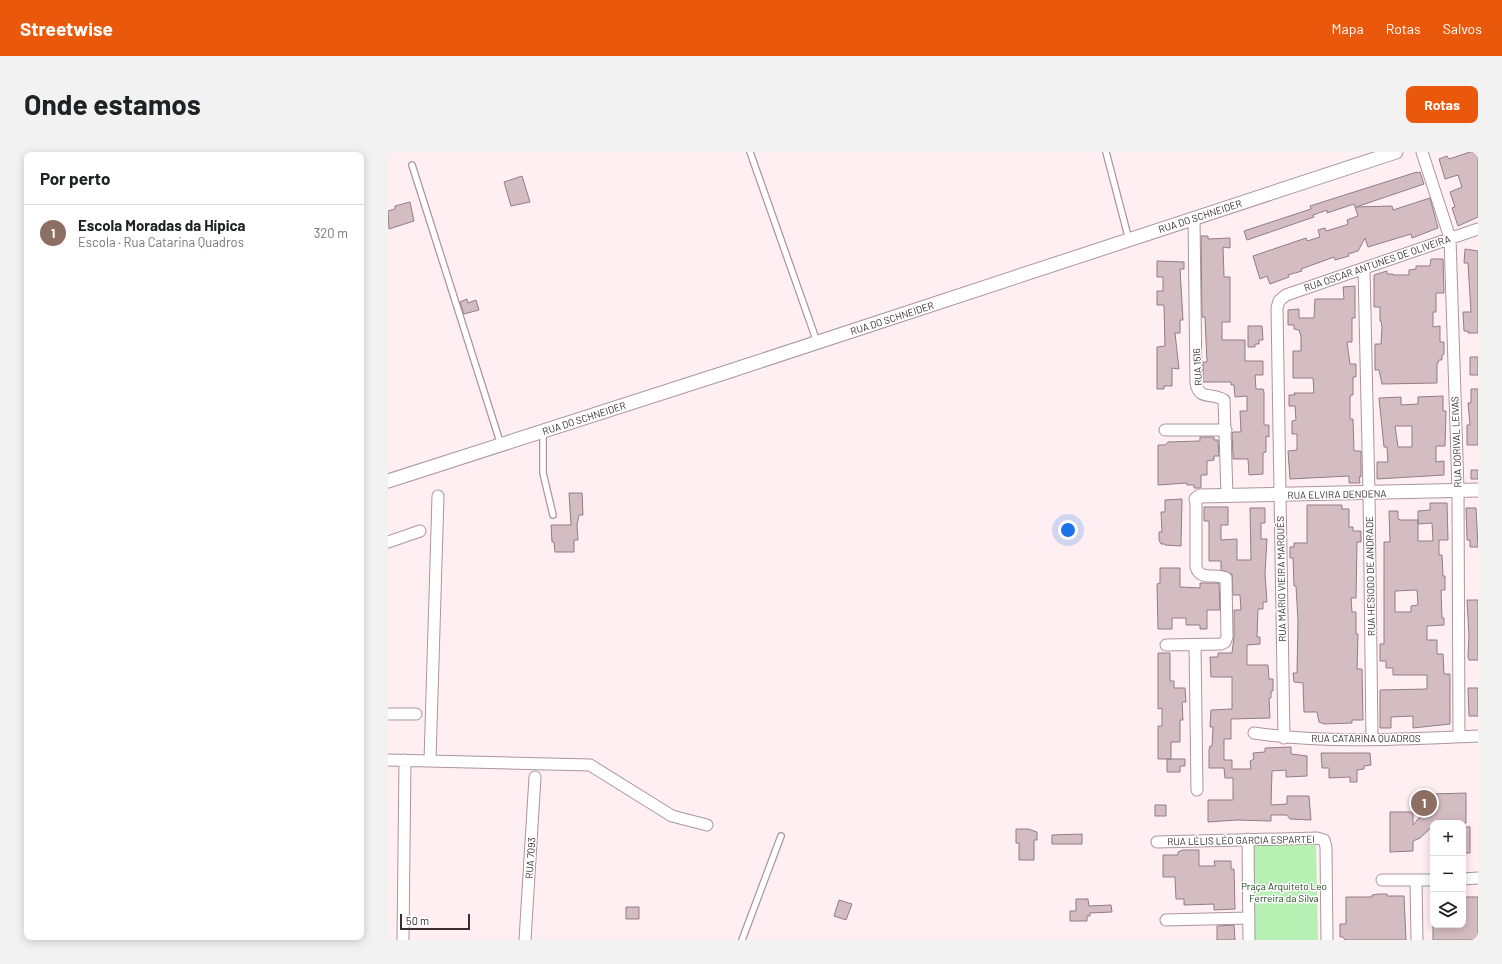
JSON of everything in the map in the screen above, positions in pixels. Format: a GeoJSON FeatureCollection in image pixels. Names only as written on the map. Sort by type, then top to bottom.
{"type":"FeatureCollection","features":[{"type":"Feature","properties":{"kind":"street","name":"RUA DO SCHNEIDER"},"geometry":{"type":"LineString","coordinates":[[388,482],[1396,152]]}},
{"type":"Feature","properties":{"kind":"street","name":"RUA DORIVAL LEIVAS"},"geometry":{"type":"LineString","coordinates":[[1422,152],[1450,238],[1458,490],[1459,736]]}},
{"type":"Feature","properties":{"kind":"street","name":"RUA 1516"},"geometry":{"type":"LineString","coordinates":[[1194,218],[1196,383],[1197,390],[1201,394],[1219,397],[1224,400],[1228,496]]}},
{"type":"Feature","properties":{"kind":"street","name":"RUA OSCAR ANTUNES DE OLIVEIRA"},"geometry":{"type":"LineString","coordinates":[[1279,301],[1286,295],[1478,229]]}},
{"type":"Feature","properties":{"kind":"street","name":"RUA HESIODO DE ANDRADE"},"geometry":{"type":"LineString","coordinates":[[1364,269],[1370,493],[1372,738]]}},
{"type":"Feature","properties":{"kind":"street","name":"RUA MÁRIO VIEIRA MARQUÊS"},"geometry":{"type":"LineString","coordinates":[[1279,301],[1277,308],[1284,738]]}},
{"type":"Feature","properties":{"kind":"street"},"geometry":{"type":"LineString","coordinates":[[1165,430],[1226,430]]}},
{"type":"Feature","properties":{"kind":"street","name":"RUA ELVIRA DENDENA"},"geometry":{"type":"LineString","coordinates":[[1196,498],[1200,496],[1478,490]]}},
{"type":"Feature","properties":{"kind":"street"},"geometry":{"type":"LineString","coordinates":[[430,761],[438,496]]}},
{"type":"Feature","properties":{"kind":"street"},"geometry":{"type":"LineString","coordinates":[[1166,645],[1221,644],[1225,642],[1227,637],[1226,578],[1201,575],[1196,567],[1196,498]]}},
{"type":"Feature","properties":{"kind":"street"},"geometry":{"type":"LineString","coordinates":[[388,542],[420,531]]}},
{"type":"Feature","properties":{"kind":"street"},"geometry":{"type":"LineString","coordinates":[[1196,645],[1197,790]]}},
{"type":"Feature","properties":{"kind":"street"},"geometry":{"type":"LineString","coordinates":[[388,714],[416,714]]}},
{"type":"Feature","properties":{"kind":"street","name":"RUA CATARINA QUADROS"},"geometry":{"type":"LineString","coordinates":[[1254,733],[1284,738],[1478,736]]}},
{"type":"Feature","properties":{"kind":"street"},"geometry":{"type":"LineString","coordinates":[[388,760],[590,765],[672,816],[707,825]]}},
{"type":"Feature","properties":{"kind":"street"},"geometry":{"type":"LineString","coordinates":[[403,940],[405,760]]}},
{"type":"Feature","properties":{"kind":"street","name":"RUA 7093"},"geometry":{"type":"LineString","coordinates":[[525,940],[535,777]]}},
{"type":"Feature","properties":{"kind":"street","name":"RUA LÉLIS LÉO GARCIA ESPARTEI"},"geometry":{"type":"LineString","coordinates":[[1157,842],[1317,838],[1324,840],[1326,847],[1327,940]]}},
{"type":"Feature","properties":{"kind":"street"},"geometry":{"type":"LineString","coordinates":[[1248,839],[1249,940]]}},
{"type":"Feature","properties":{"kind":"street"},"geometry":{"type":"LineString","coordinates":[[1466,879],[1478,878]]}},
{"type":"Feature","properties":{"kind":"street"},"geometry":{"type":"LineString","coordinates":[[1382,880],[1430,880]]}},
{"type":"Feature","properties":{"kind":"street"},"geometry":{"type":"LineString","coordinates":[[1416,880],[1417,940]]}},
{"type":"Feature","properties":{"kind":"street"},"geometry":{"type":"LineString","coordinates":[[1166,920],[1249,918]]}},
{"type":"Feature","properties":{"kind":"lane"},"geometry":{"type":"LineString","coordinates":[[750,152],[817,342]]}},
{"type":"Feature","properties":{"kind":"lane"},"geometry":{"type":"LineString","coordinates":[[1106,152],[1129,240]]}},
{"type":"Feature","properties":{"kind":"lane"},"geometry":{"type":"LineString","coordinates":[[412,165],[502,445]]}},
{"type":"Feature","properties":{"kind":"lane"},"geometry":{"type":"LineString","coordinates":[[543,432],[544,478],[553,515]]}},
{"type":"Feature","properties":{"kind":"lane"},"geometry":{"type":"LineString","coordinates":[[742,940],[781,836]]}},
{"type":"Feature","properties":{"kind":"green space","name":"Praça Arquiteto Leo Ferreira da Silva"},"geometry":{"type":"Polygon","coordinates":[[[1316,843],[1318,940],[1253,940],[1251,844],[1316,843]]]}},
{"type":"Feature","properties":{"kind":"building"},"geometry":{"type":"Polygon","coordinates":[[[1470,152],[1477,152],[1478,156],[1478,217],[1458,226],[1452,208],[1455,207],[1450,192],[1462,187],[1458,175],[1445,179],[1439,159],[1447,156],[1449,159],[1470,152]]]}},
{"type":"Feature","properties":{"kind":"building"},"geometry":{"type":"Polygon","coordinates":[[[1420,172],[1424,184],[1356,207],[1392,206],[1393,210],[1430,198],[1438,228],[1412,238],[1411,234],[1368,247],[1365,238],[1358,251],[1348,254],[1349,256],[1335,260],[1334,257],[1301,269],[1302,271],[1288,275],[1289,277],[1270,284],[1267,276],[1260,279],[1253,256],[1306,238],[1307,241],[1320,237],[1318,230],[1325,228],[1326,231],[1348,224],[1347,220],[1358,216],[1354,204],[1327,213],[1327,210],[1313,215],[1314,217],[1247,240],[1244,231],[1311,209],[1310,206],[1420,172]]]}},
{"type":"Feature","properties":{"kind":"building"},"geometry":{"type":"Polygon","coordinates":[[[522,176],[530,202],[511,206],[504,182],[522,176]]]}},
{"type":"Feature","properties":{"kind":"building"},"geometry":{"type":"Polygon","coordinates":[[[410,202],[414,221],[389,229],[388,211],[395,209],[395,206],[410,202]]]}},
{"type":"Feature","properties":{"kind":"building"},"geometry":{"type":"Polygon","coordinates":[[[1201,236],[1208,236],[1208,239],[1230,238],[1230,248],[1223,247],[1224,277],[1230,277],[1230,322],[1222,322],[1222,340],[1245,340],[1245,361],[1263,361],[1263,375],[1255,375],[1256,389],[1263,389],[1264,392],[1264,425],[1269,425],[1269,437],[1266,436],[1266,452],[1263,453],[1263,474],[1249,475],[1248,459],[1233,459],[1232,433],[1241,432],[1240,411],[1247,411],[1247,396],[1235,397],[1234,385],[1231,385],[1231,382],[1203,382],[1203,362],[1207,362],[1205,317],[1202,317],[1201,236]]]}},
{"type":"Feature","properties":{"kind":"building"},"geometry":{"type":"Polygon","coordinates":[[[1465,249],[1478,251],[1478,333],[1468,333],[1468,331],[1464,331],[1463,312],[1471,312],[1468,263],[1464,263],[1465,249]]]}},
{"type":"Feature","properties":{"kind":"building"},"geometry":{"type":"Polygon","coordinates":[[[1431,259],[1443,259],[1444,293],[1436,293],[1436,312],[1433,312],[1433,327],[1440,326],[1440,342],[1444,342],[1444,354],[1442,355],[1442,360],[1439,360],[1437,365],[1437,383],[1382,384],[1379,370],[1375,370],[1375,344],[1381,344],[1382,327],[1380,321],[1380,307],[1374,307],[1374,275],[1387,271],[1387,274],[1409,275],[1409,270],[1416,269],[1416,266],[1430,266],[1431,259]]]}},
{"type":"Feature","properties":{"kind":"building"},"geometry":{"type":"Polygon","coordinates":[[[1157,261],[1184,262],[1184,269],[1180,269],[1183,320],[1180,320],[1180,333],[1175,333],[1179,369],[1172,368],[1172,386],[1164,386],[1164,389],[1157,389],[1157,347],[1165,346],[1164,305],[1157,305],[1157,291],[1163,291],[1163,277],[1157,277],[1157,261]]]}},
{"type":"Feature","properties":{"kind":"building"},"geometry":{"type":"Polygon","coordinates":[[[1355,286],[1355,318],[1352,318],[1352,342],[1347,342],[1350,364],[1356,364],[1356,377],[1353,377],[1353,395],[1351,395],[1350,398],[1350,419],[1353,419],[1354,451],[1361,451],[1360,483],[1349,483],[1349,476],[1290,479],[1288,451],[1297,450],[1297,434],[1292,434],[1292,421],[1296,420],[1295,406],[1289,406],[1289,395],[1295,395],[1294,393],[1314,393],[1313,378],[1293,378],[1293,351],[1301,351],[1301,336],[1299,330],[1294,329],[1294,325],[1288,325],[1288,310],[1299,309],[1299,318],[1314,318],[1315,299],[1344,299],[1343,287],[1355,286]]]}},
{"type":"Feature","properties":{"kind":"building"},"geometry":{"type":"Polygon","coordinates":[[[467,299],[468,303],[476,300],[479,310],[464,314],[460,302],[467,299]]]}},
{"type":"Feature","properties":{"kind":"building"},"geometry":{"type":"Polygon","coordinates":[[[1248,326],[1262,326],[1263,340],[1259,340],[1259,344],[1255,344],[1255,347],[1248,347],[1248,326]]]}},
{"type":"Feature","properties":{"kind":"building"},"geometry":{"type":"Polygon","coordinates":[[[1470,357],[1478,357],[1478,375],[1470,375],[1470,357]]]}},
{"type":"Feature","properties":{"kind":"building"},"geometry":{"type":"Polygon","coordinates":[[[1471,389],[1478,389],[1478,445],[1467,445],[1467,425],[1470,425],[1468,403],[1471,403],[1471,389]]]}},
{"type":"Feature","properties":{"kind":"building"},"geometry":{"type":"Polygon","coordinates":[[[1443,396],[1443,411],[1446,411],[1445,446],[1436,446],[1436,462],[1444,461],[1444,475],[1377,479],[1377,462],[1388,462],[1387,447],[1384,447],[1379,398],[1401,397],[1401,405],[1418,404],[1418,397],[1443,396]],[[1395,426],[1398,447],[1412,447],[1412,426],[1395,426]]]}},
{"type":"Feature","properties":{"kind":"building"},"geometry":{"type":"Polygon","coordinates":[[[1200,437],[1214,437],[1214,440],[1218,440],[1219,456],[1214,456],[1214,460],[1207,461],[1207,475],[1201,475],[1201,488],[1194,488],[1194,485],[1187,485],[1187,483],[1158,485],[1158,445],[1165,445],[1168,442],[1200,441],[1200,437]]]}},
{"type":"Feature","properties":{"kind":"building"},"geometry":{"type":"Polygon","coordinates":[[[1471,470],[1478,470],[1478,479],[1471,479],[1471,470]]]}},
{"type":"Feature","properties":{"kind":"building"},"geometry":{"type":"Polygon","coordinates":[[[569,493],[582,493],[583,515],[579,515],[577,525],[578,540],[574,540],[574,552],[555,552],[554,542],[552,542],[551,525],[571,525],[569,493]]]}},
{"type":"Feature","properties":{"kind":"building"},"geometry":{"type":"Polygon","coordinates":[[[1182,499],[1181,546],[1161,544],[1159,540],[1159,532],[1162,532],[1161,512],[1165,512],[1165,500],[1182,499]]]}},
{"type":"Feature","properties":{"kind":"building"},"geometry":{"type":"Polygon","coordinates":[[[1430,503],[1447,503],[1448,540],[1439,540],[1439,555],[1442,555],[1443,576],[1445,576],[1445,590],[1441,590],[1442,618],[1444,618],[1444,625],[1427,626],[1427,640],[1437,640],[1437,654],[1443,654],[1444,674],[1450,674],[1450,724],[1413,728],[1413,716],[1391,717],[1391,728],[1380,728],[1380,690],[1427,689],[1427,675],[1393,675],[1393,668],[1386,668],[1386,661],[1380,661],[1380,644],[1384,644],[1384,542],[1390,542],[1389,511],[1398,511],[1398,519],[1418,520],[1418,511],[1430,510],[1430,503]],[[1432,523],[1418,524],[1418,541],[1433,541],[1432,523]],[[1417,590],[1395,591],[1395,612],[1411,612],[1411,606],[1418,605],[1417,590]]]}},
{"type":"Feature","properties":{"kind":"building"},"geometry":{"type":"Polygon","coordinates":[[[1307,505],[1342,505],[1342,509],[1349,509],[1349,527],[1353,527],[1353,531],[1361,531],[1361,542],[1357,542],[1356,598],[1351,598],[1352,612],[1356,612],[1356,634],[1358,634],[1357,669],[1362,669],[1363,720],[1352,720],[1352,723],[1324,724],[1319,722],[1317,712],[1304,712],[1303,683],[1294,682],[1293,673],[1297,673],[1298,621],[1296,586],[1294,586],[1293,558],[1290,558],[1290,547],[1294,547],[1294,543],[1307,543],[1307,505]]]}},
{"type":"Feature","properties":{"kind":"building"},"geometry":{"type":"Polygon","coordinates":[[[1204,507],[1228,507],[1228,525],[1221,525],[1221,540],[1237,539],[1237,560],[1251,560],[1250,508],[1265,508],[1265,523],[1261,523],[1261,539],[1267,539],[1265,574],[1267,602],[1263,602],[1263,609],[1258,609],[1257,637],[1260,637],[1260,644],[1247,645],[1247,665],[1268,665],[1269,679],[1273,679],[1273,691],[1271,691],[1271,698],[1269,698],[1270,718],[1231,719],[1231,739],[1224,739],[1224,760],[1232,760],[1232,769],[1251,769],[1250,761],[1254,759],[1253,753],[1265,752],[1265,748],[1291,747],[1291,754],[1307,756],[1307,776],[1286,777],[1286,770],[1272,771],[1271,805],[1287,804],[1287,796],[1309,796],[1311,820],[1290,819],[1287,815],[1271,815],[1271,821],[1237,820],[1208,822],[1208,800],[1233,800],[1233,778],[1225,778],[1224,768],[1209,768],[1209,750],[1210,746],[1212,746],[1213,727],[1210,727],[1211,710],[1232,709],[1232,677],[1211,677],[1210,657],[1218,657],[1218,653],[1232,653],[1234,637],[1234,610],[1241,610],[1240,595],[1233,595],[1232,574],[1221,570],[1221,561],[1209,561],[1209,521],[1204,521],[1204,507]]]}},
{"type":"Feature","properties":{"kind":"building"},"geometry":{"type":"Polygon","coordinates":[[[1466,508],[1476,508],[1478,547],[1470,547],[1470,540],[1467,540],[1466,508]]]}},
{"type":"Feature","properties":{"kind":"building"},"geometry":{"type":"Polygon","coordinates":[[[1160,568],[1180,568],[1180,587],[1200,588],[1200,583],[1219,583],[1220,610],[1207,610],[1207,629],[1200,629],[1200,625],[1186,625],[1186,618],[1172,618],[1172,629],[1158,629],[1157,584],[1160,583],[1160,568]]]}},
{"type":"Feature","properties":{"kind":"building"},"geometry":{"type":"Polygon","coordinates":[[[1467,600],[1478,600],[1478,660],[1469,660],[1468,657],[1469,635],[1467,600]]]}},
{"type":"Feature","properties":{"kind":"building"},"geometry":{"type":"Polygon","coordinates":[[[1158,653],[1170,653],[1170,681],[1174,681],[1174,688],[1185,688],[1186,702],[1182,702],[1183,720],[1180,720],[1180,742],[1171,742],[1171,759],[1158,759],[1158,726],[1162,726],[1162,708],[1158,709],[1158,653]]]}},
{"type":"Feature","properties":{"kind":"building"},"geometry":{"type":"Polygon","coordinates":[[[1468,688],[1478,688],[1478,716],[1469,716],[1468,688]]]}},
{"type":"Feature","properties":{"kind":"building"},"geometry":{"type":"Polygon","coordinates":[[[1321,753],[1370,753],[1371,765],[1364,766],[1364,769],[1357,770],[1357,782],[1350,782],[1350,777],[1329,778],[1329,768],[1322,768],[1321,753]]]}},
{"type":"Feature","properties":{"kind":"building"},"geometry":{"type":"Polygon","coordinates":[[[1167,759],[1185,759],[1185,766],[1180,766],[1180,772],[1167,772],[1167,759]]]}},
{"type":"Feature","properties":{"kind":"building"},"geometry":{"type":"Polygon","coordinates":[[[1466,793],[1466,820],[1430,820],[1430,829],[1420,838],[1413,841],[1413,851],[1390,852],[1390,812],[1413,812],[1413,825],[1424,812],[1432,812],[1432,794],[1466,793]]]}},
{"type":"Feature","properties":{"kind":"building"},"geometry":{"type":"Polygon","coordinates":[[[1155,805],[1166,805],[1166,816],[1155,816],[1155,805]]]}},
{"type":"Feature","properties":{"kind":"building"},"geometry":{"type":"Polygon","coordinates":[[[1466,827],[1470,827],[1470,853],[1466,853],[1466,827]]]}},
{"type":"Feature","properties":{"kind":"building"},"geometry":{"type":"Polygon","coordinates":[[[1016,829],[1028,829],[1037,832],[1037,840],[1034,840],[1034,860],[1019,860],[1019,843],[1016,843],[1016,829]]]}},
{"type":"Feature","properties":{"kind":"building"},"geometry":{"type":"Polygon","coordinates":[[[1082,834],[1082,844],[1052,844],[1052,835],[1082,834]]]}},
{"type":"Feature","properties":{"kind":"building"},"geometry":{"type":"Polygon","coordinates":[[[1183,850],[1199,850],[1199,866],[1215,866],[1214,861],[1231,861],[1231,869],[1234,869],[1235,909],[1214,910],[1214,904],[1184,905],[1184,899],[1176,899],[1175,877],[1163,877],[1163,855],[1178,855],[1178,852],[1183,850]]]}},
{"type":"Feature","properties":{"kind":"building"},"geometry":{"type":"Polygon","coordinates":[[[1387,894],[1387,896],[1404,896],[1406,940],[1345,940],[1343,937],[1340,937],[1340,924],[1346,924],[1346,897],[1372,897],[1372,895],[1387,894]]]}},
{"type":"Feature","properties":{"kind":"building"},"geometry":{"type":"Polygon","coordinates":[[[1466,897],[1478,897],[1478,940],[1433,940],[1433,928],[1466,928],[1466,897]]]}},
{"type":"Feature","properties":{"kind":"building"},"geometry":{"type":"Polygon","coordinates":[[[1076,899],[1088,899],[1089,906],[1111,905],[1112,912],[1090,913],[1090,916],[1087,916],[1087,921],[1070,921],[1070,911],[1076,911],[1076,899]]]}},
{"type":"Feature","properties":{"kind":"building"},"geometry":{"type":"Polygon","coordinates":[[[839,900],[852,904],[846,920],[834,916],[839,900]]]}},
{"type":"Feature","properties":{"kind":"building"},"geometry":{"type":"Polygon","coordinates":[[[626,907],[639,907],[639,919],[626,919],[626,907]]]}},
{"type":"Feature","properties":{"kind":"building"},"geometry":{"type":"Polygon","coordinates":[[[1234,925],[1235,940],[1217,940],[1217,926],[1234,925]]]}},
{"type":"Feature","properties":{"kind":"place","name":"Escola Moradas da Hípica"},"geometry":{"type":"Point","coordinates":[1424,803]}}]}
